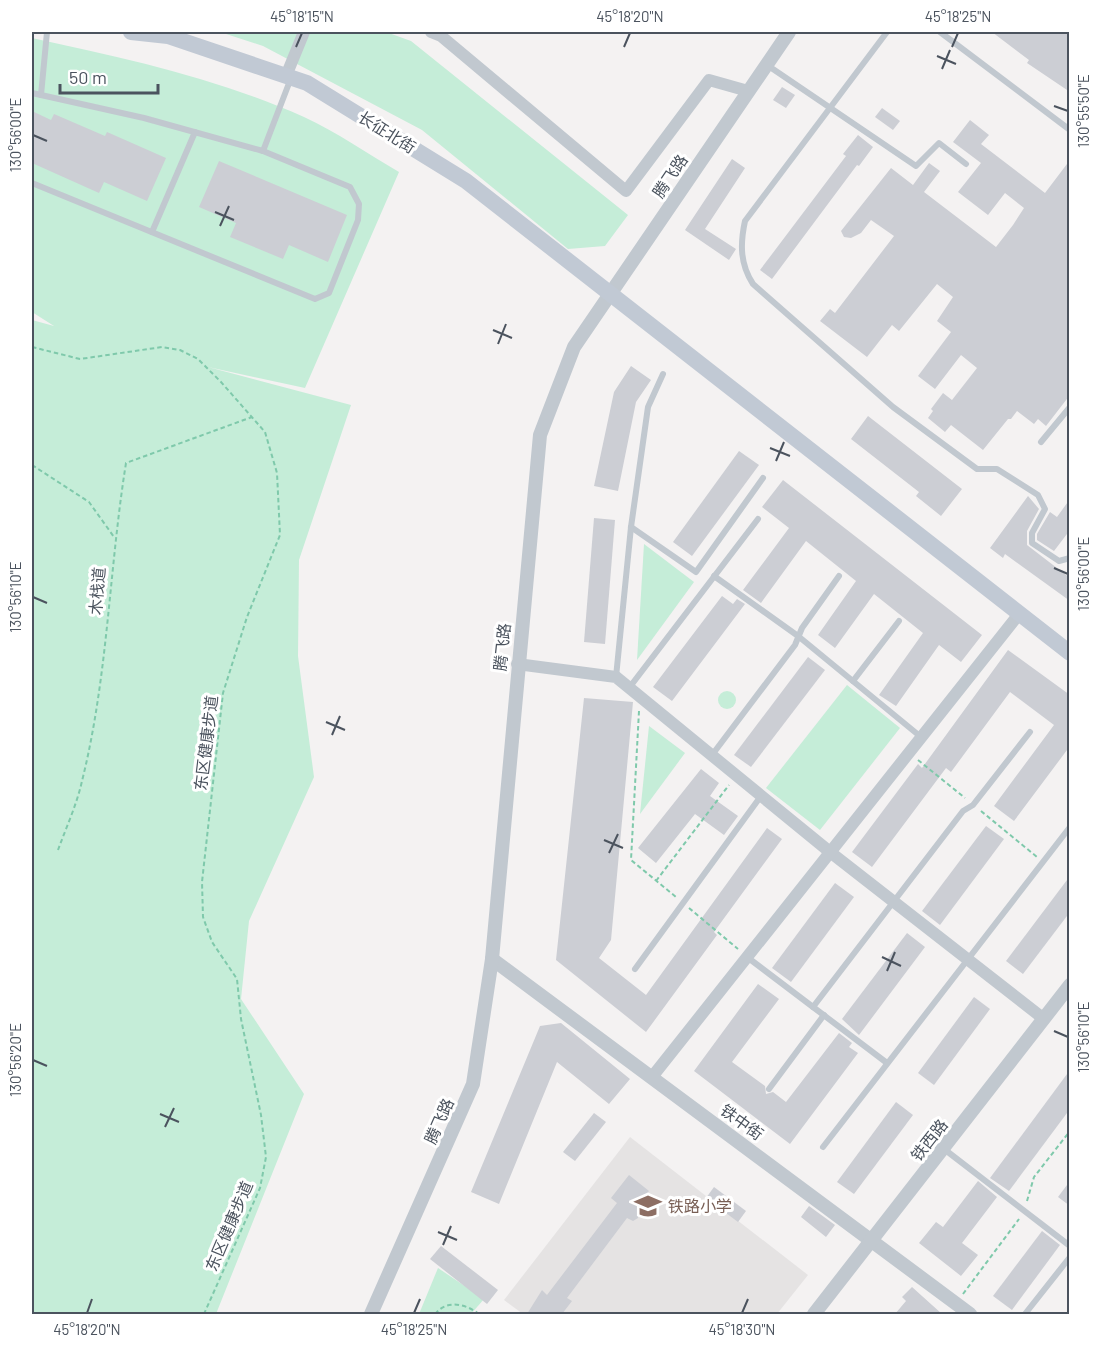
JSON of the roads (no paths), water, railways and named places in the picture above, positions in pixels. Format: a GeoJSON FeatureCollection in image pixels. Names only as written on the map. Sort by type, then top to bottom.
{"type":"FeatureCollection","features":[{"type":"Feature","properties":{"kind":"main road","name":"长征北街"},"geometry":{"type":"LineString","coordinates":[[131,32],[168,36],[307,83],[466,181],[1070,653]]}},
{"type":"Feature","properties":{"kind":"street"},"geometry":{"type":"LineString","coordinates":[[288,76],[304,32]]}},
{"type":"Feature","properties":{"kind":"street"},"geometry":{"type":"LineString","coordinates":[[430,32],[441,36],[626,191],[709,81],[748,91]]}},
{"type":"Feature","properties":{"kind":"street","name":"腾飞路"},"geometry":{"type":"LineString","coordinates":[[371,1314],[473,1084],[492,959],[517,664],[540,435],[574,347],[611,296],[789,32]]}},
{"type":"Feature","properties":{"kind":"street"},"geometry":{"type":"LineString","coordinates":[[652,1077],[1019,614]]}},
{"type":"Feature","properties":{"kind":"street"},"geometry":{"type":"LineString","coordinates":[[517,664],[616,677],[830,852],[1044,1019]]}},
{"type":"Feature","properties":{"kind":"street","name":"铁中街"},"geometry":{"type":"LineString","coordinates":[[492,959],[873,1239],[970,1314]]}},
{"type":"Feature","properties":{"kind":"street","name":"铁西路"},"geometry":{"type":"LineString","coordinates":[[814,1314],[1070,985]]}},
{"type":"Feature","properties":{"kind":"lane"},"geometry":{"type":"LineString","coordinates":[[41,95],[47,32]]}},
{"type":"Feature","properties":{"kind":"lane"},"geometry":{"type":"LineString","coordinates":[[887,32],[745,221],[742,238],[743,269],[753,284],[893,407],[976,469],[997,469],[1038,495],[1045,509],[1032,533],[1032,543],[1059,561],[1070,558]]}},
{"type":"Feature","properties":{"kind":"lane"},"geometry":{"type":"LineString","coordinates":[[940,32],[1070,130]]}},
{"type":"Feature","properties":{"kind":"lane"},"geometry":{"type":"LineString","coordinates":[[766,65],[916,166],[939,143],[966,164]]}},
{"type":"Feature","properties":{"kind":"lane"},"geometry":{"type":"LineString","coordinates":[[263,151],[288,76]]}},
{"type":"Feature","properties":{"kind":"lane"},"geometry":{"type":"LineString","coordinates":[[32,93],[83,103],[263,151],[350,187],[359,204],[358,220],[329,293],[315,299],[32,183]]}},
{"type":"Feature","properties":{"kind":"lane"},"geometry":{"type":"LineString","coordinates":[[153,232],[195,132]]}},
{"type":"Feature","properties":{"kind":"lane"},"geometry":{"type":"LineString","coordinates":[[616,677],[631,527],[648,407],[663,374]]}},
{"type":"Feature","properties":{"kind":"lane"},"geometry":{"type":"LineString","coordinates":[[1041,442],[1070,407]]}},
{"type":"Feature","properties":{"kind":"lane"},"geometry":{"type":"LineString","coordinates":[[631,527],[696,572],[763,478]]}},
{"type":"Feature","properties":{"kind":"lane"},"geometry":{"type":"LineString","coordinates":[[629,688],[758,519]]}},
{"type":"Feature","properties":{"kind":"lane"},"geometry":{"type":"LineString","coordinates":[[714,576],[798,636],[921,737]]}},
{"type":"Feature","properties":{"kind":"lane"},"geometry":{"type":"LineString","coordinates":[[712,755],[795,645],[802,628],[839,576]]}},
{"type":"Feature","properties":{"kind":"lane"},"geometry":{"type":"LineString","coordinates":[[853,681],[899,621]]}},
{"type":"Feature","properties":{"kind":"lane"},"geometry":{"type":"LineString","coordinates":[[813,1007],[963,811],[973,805],[1030,732]]}},
{"type":"Feature","properties":{"kind":"lane"},"geometry":{"type":"LineString","coordinates":[[635,969],[762,796]]}},
{"type":"Feature","properties":{"kind":"lane"},"geometry":{"type":"LineString","coordinates":[[823,1147],[1070,827]]}},
{"type":"Feature","properties":{"kind":"lane"},"geometry":{"type":"LineString","coordinates":[[747,957],[887,1064]]}},
{"type":"Feature","properties":{"kind":"lane"},"geometry":{"type":"LineString","coordinates":[[769,1089],[824,1015]]}},
{"type":"Feature","properties":{"kind":"lane"},"geometry":{"type":"LineString","coordinates":[[943,1148],[1070,1246]]}},
{"type":"Feature","properties":{"kind":"lane"},"geometry":{"type":"LineString","coordinates":[[1025,1314],[1070,1257]]}},
{"type":"Feature","properties":{"kind":"place","name":"铁路小学"},"geometry":{"type":"Point","coordinates":[648,1206]}}]}
